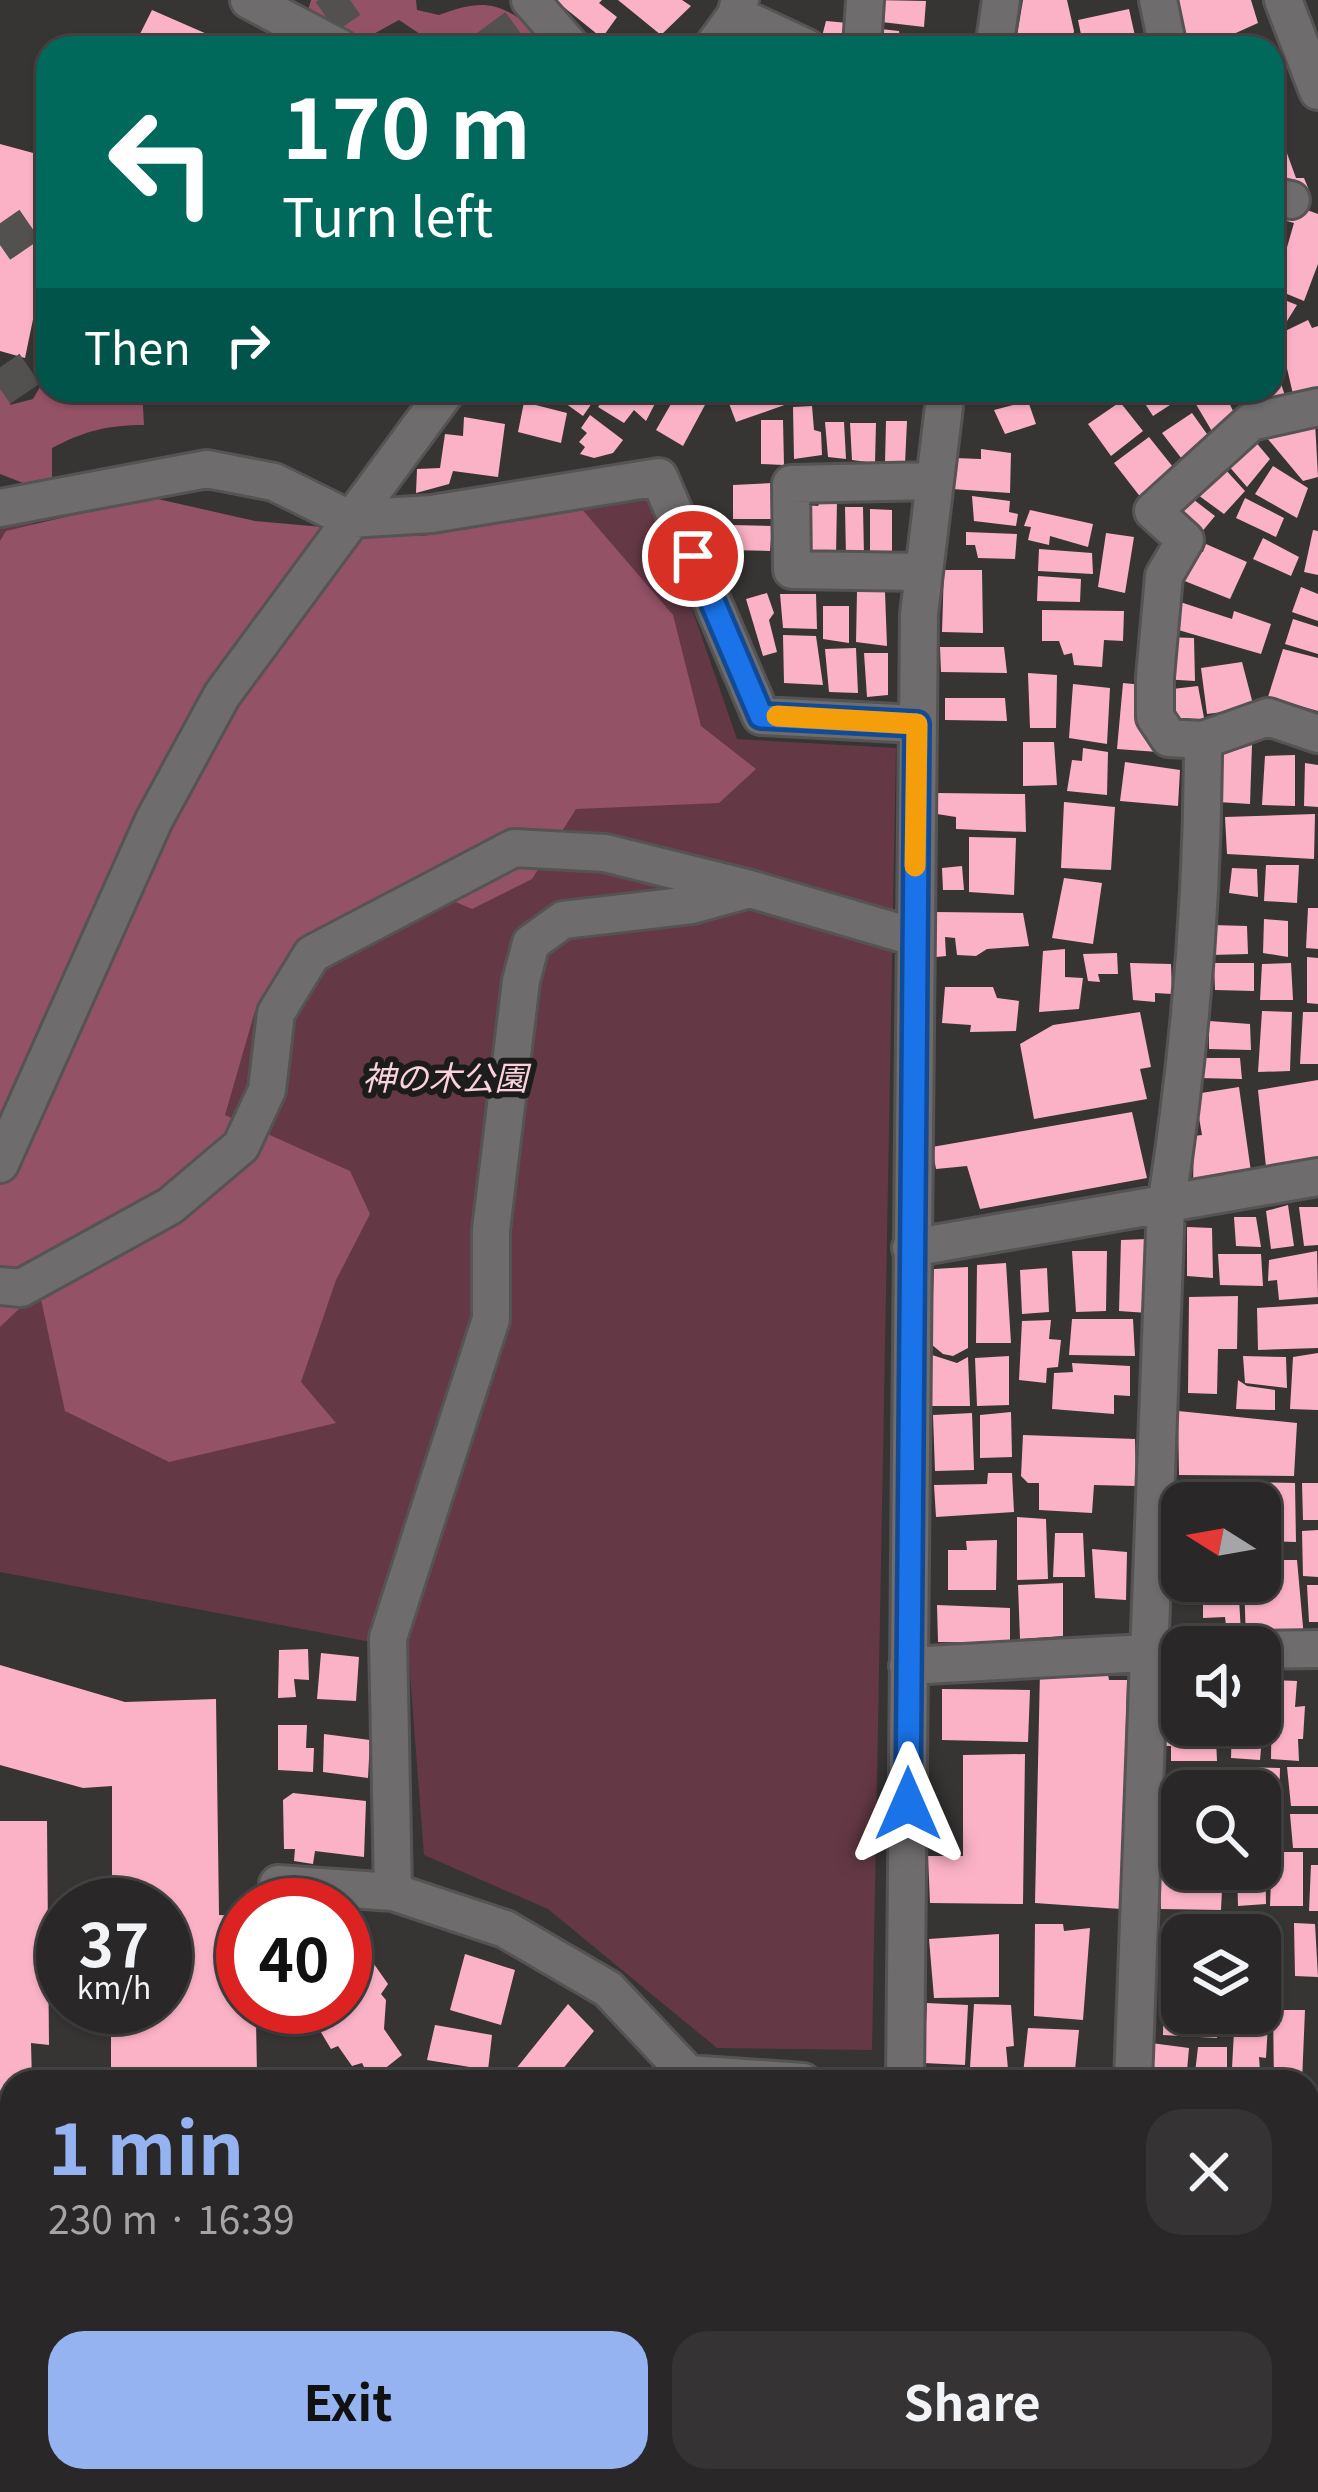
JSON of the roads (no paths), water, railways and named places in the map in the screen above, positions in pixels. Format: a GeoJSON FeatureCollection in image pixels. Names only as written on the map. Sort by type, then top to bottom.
{"type":"FeatureCollection","features":[{"type":"Feature","properties":{"kind":"street"},"geometry":{"type":"LineString","coordinates":[[249,0],[317,36]]}},
{"type":"Feature","properties":{"kind":"street"},"geometry":{"type":"LineString","coordinates":[[530,0],[562,36]]}},
{"type":"Feature","properties":{"kind":"street"},"geometry":{"type":"LineString","coordinates":[[863,36],[866,0]]}},
{"type":"Feature","properties":{"kind":"street"},"geometry":{"type":"LineString","coordinates":[[996,36],[1001,0]]}},
{"type":"Feature","properties":{"kind":"street"},"geometry":{"type":"LineString","coordinates":[[1157,0],[1165,36]]}},
{"type":"Feature","properties":{"kind":"street"},"geometry":{"type":"LineString","coordinates":[[1283,0],[1318,91]]}},
{"type":"Feature","properties":{"kind":"street"},"geometry":{"type":"LineString","coordinates":[[720,36],[738,8],[786,36]]}},
{"type":"Feature","properties":{"kind":"street"},"geometry":{"type":"LineString","coordinates":[[0,1165],[166,800],[222,695],[438,402]]}},
{"type":"Feature","properties":{"kind":"street"},"geometry":{"type":"LineString","coordinates":[[905,2070],[917,724],[922,572],[944,402]]}},
{"type":"Feature","properties":{"kind":"street"},"geometry":{"type":"LineString","coordinates":[[1318,407],[1251,422],[1153,511],[1185,540],[1164,576],[1154,677],[1155,717],[1169,738],[1203,740],[1268,717],[1318,734]]}},
{"type":"Feature","properties":{"kind":"street"},"geometry":{"type":"LineString","coordinates":[[0,508],[207,469],[274,482],[349,519],[432,514],[659,477],[761,716],[917,724]]}},
{"type":"Feature","properties":{"kind":"street"},"geometry":{"type":"LineString","coordinates":[[922,572],[792,570],[791,484],[934,481]]}},
{"type":"Feature","properties":{"kind":"street"},"geometry":{"type":"LineString","coordinates":[[1166,1626],[1166,1206],[1185,1084],[1203,740]]}},
{"type":"Feature","properties":{"kind":"street"},"geometry":{"type":"LineString","coordinates":[[0,1286],[21,1288],[170,1206],[241,1146],[267,1090],[276,1013],[312,955],[514,848],[605,853],[914,937]]}},
{"type":"Feature","properties":{"kind":"street"},"geometry":{"type":"LineString","coordinates":[[393,1892],[388,1639],[491,1319],[490,1230],[521,981],[531,943],[563,920],[692,905],[750,889]]}},
{"type":"Feature","properties":{"kind":"street"},"geometry":{"type":"LineString","coordinates":[[911,1248],[1318,1178]]}},
{"type":"Feature","properties":{"kind":"street"},"geometry":{"type":"LineString","coordinates":[[1281,1650],[1318,1649]]}},
{"type":"Feature","properties":{"kind":"street"},"geometry":{"type":"LineString","coordinates":[[908,1666],[1161,1651]]}},
{"type":"Feature","properties":{"kind":"street"},"geometry":{"type":"LineString","coordinates":[[1134,2070],[1161,1716]]}},
{"type":"Feature","properties":{"kind":"street"},"geometry":{"type":"LineString","coordinates":[[372,1891],[393,1892],[505,1929],[608,1989],[684,2070]]}},
{"type":"Feature","properties":{"kind":"street"},"geometry":{"type":"LineString","coordinates":[[0,2383],[0,2398]]}},
{"type":"Feature","properties":{"kind":"tunnel"},"geometry":{"type":"LineString","coordinates":[[299,36],[350,0]]}},
{"type":"Feature","properties":{"kind":"tunnel"},"geometry":{"type":"LineString","coordinates":[[503,36],[552,0]]}},
{"type":"Feature","properties":{"kind":"tunnel"},"geometry":{"type":"LineString","coordinates":[[0,245],[36,220]]}},
{"type":"Feature","properties":{"kind":"tunnel"},"geometry":{"type":"LineString","coordinates":[[0,389],[36,364]]}},
{"type":"Feature","properties":{"kind":"park label","name":"神の木公園"},"geometry":{"type":"Point","coordinates":[445,1076]}}]}
